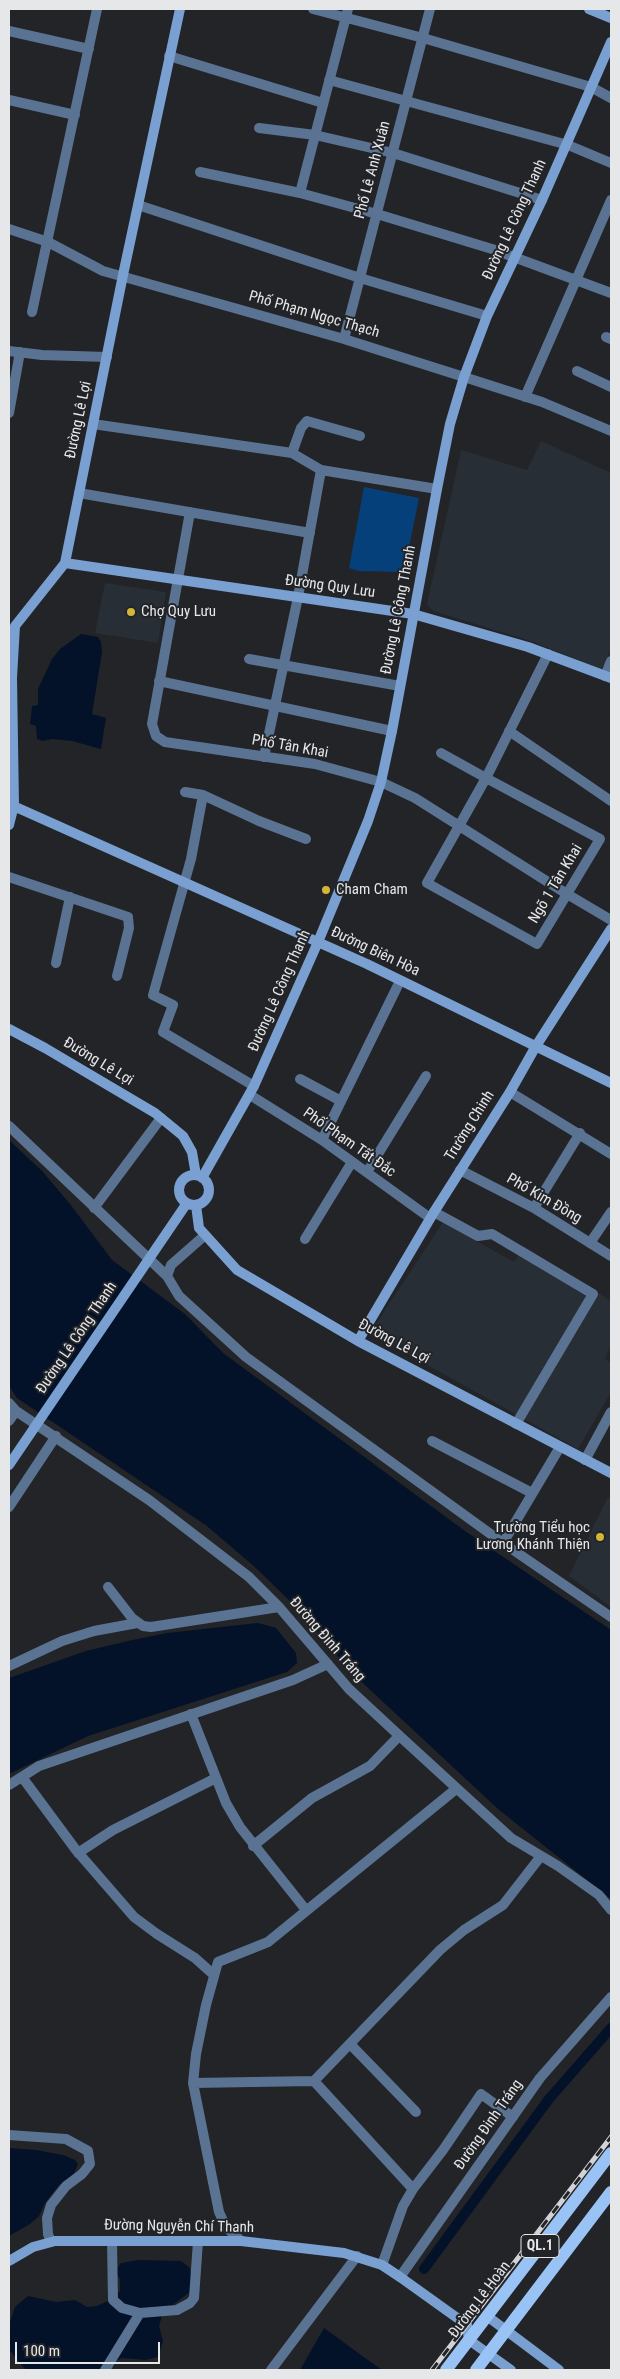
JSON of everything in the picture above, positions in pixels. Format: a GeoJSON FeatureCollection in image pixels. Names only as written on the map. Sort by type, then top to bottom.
{"type":"FeatureCollection","features":[{"type":"Feature","properties":{"kind":"main road","name":"Đường Lê Hoàn"},"geometry":{"type":"LineString","coordinates":[[446,2370],[611,2153]]}},
{"type":"Feature","properties":{"kind":"main road","name":"QL.1"},"geometry":{"type":"LineString","coordinates":[[476,2370],[611,2192]]}},
{"type":"Feature","properties":{"kind":"street"},"geometry":{"type":"LineString","coordinates":[[32,312],[98,9]]}},
{"type":"Feature","properties":{"kind":"street","name":"Đường Lê Lợi"},"geometry":{"type":"LineString","coordinates":[[9,825],[11,805],[12,623],[65,563],[123,275],[180,9]]}},
{"type":"Feature","properties":{"kind":"street"},"geometry":{"type":"LineString","coordinates":[[313,9],[347,13],[423,38],[591,87],[611,98]]}},
{"type":"Feature","properties":{"kind":"street","name":"Phố Lê Anh Xuân"},"geometry":{"type":"LineString","coordinates":[[344,339],[430,9]]}},
{"type":"Feature","properties":{"kind":"street"},"geometry":{"type":"LineString","coordinates":[[589,9],[611,18]]}},
{"type":"Feature","properties":{"kind":"street"},"geometry":{"type":"LineString","coordinates":[[300,193],[347,13]]}},
{"type":"Feature","properties":{"kind":"street"},"geometry":{"type":"LineString","coordinates":[[9,31],[89,49]]}},
{"type":"Feature","properties":{"kind":"street","name":"Đường Lê Công Thanh"},"geometry":{"type":"LineString","coordinates":[[199,1176],[252,1090],[318,942],[368,821],[381,782],[450,424],[464,377],[487,316],[542,200],[611,42]]}},
{"type":"Feature","properties":{"kind":"street"},"geometry":{"type":"LineString","coordinates":[[169,56],[323,103]]}},
{"type":"Feature","properties":{"kind":"street"},"geometry":{"type":"LineString","coordinates":[[330,80],[566,144],[611,163]]}},
{"type":"Feature","properties":{"kind":"street"},"geometry":{"type":"LineString","coordinates":[[9,100],[75,115]]}},
{"type":"Feature","properties":{"kind":"street"},"geometry":{"type":"LineString","coordinates":[[259,128],[315,135],[393,153],[542,200]]}},
{"type":"Feature","properties":{"kind":"street"},"geometry":{"type":"LineString","coordinates":[[200,172],[300,193],[377,214],[492,249],[611,293]]}},
{"type":"Feature","properties":{"kind":"street"},"geometry":{"type":"LineString","coordinates":[[525,396],[576,281],[606,223],[611,200]]}},
{"type":"Feature","properties":{"kind":"street"},"geometry":{"type":"LineString","coordinates":[[138,205],[360,278],[487,316]]}},
{"type":"Feature","properties":{"kind":"street","name":"Phố Phạm Ngọc Thạch"},"geometry":{"type":"LineString","coordinates":[[9,229],[48,242],[103,271],[123,275],[344,339],[525,396],[611,431]]}},
{"type":"Feature","properties":{"kind":"street"},"geometry":{"type":"LineString","coordinates":[[9,351],[107,357]]}},
{"type":"Feature","properties":{"kind":"street"},"geometry":{"type":"LineString","coordinates":[[9,413],[20,352]]}},
{"type":"Feature","properties":{"kind":"street"},"geometry":{"type":"LineString","coordinates":[[577,371],[611,387]]}},
{"type":"Feature","properties":{"kind":"street"},"geometry":{"type":"LineString","coordinates":[[292,453],[301,428],[307,422],[360,436]]}},
{"type":"Feature","properties":{"kind":"street"},"geometry":{"type":"LineString","coordinates":[[93,424],[292,453],[321,470],[437,489]]}},
{"type":"Feature","properties":{"kind":"street"},"geometry":{"type":"LineString","coordinates":[[264,757],[298,598],[321,470]]}},
{"type":"Feature","properties":{"kind":"street"},"geometry":{"type":"LineString","coordinates":[[80,492],[310,533]]}},
{"type":"Feature","properties":{"kind":"street","name":"Phố Tân Khai"},"geometry":{"type":"LineString","coordinates":[[190,512],[176,579],[152,724],[156,736],[165,742],[315,764],[381,782],[415,798],[611,920]]}},
{"type":"Feature","properties":{"kind":"street","name":"Đường Quy Lưu"},"geometry":{"type":"LineString","coordinates":[[65,563],[413,614],[548,654],[608,677]]}},
{"type":"Feature","properties":{"kind":"street"},"geometry":{"type":"LineString","coordinates":[[460,826],[548,654]]}},
{"type":"Feature","properties":{"kind":"street"},"geometry":{"type":"LineString","coordinates":[[249,659],[400,686]]}},
{"type":"Feature","properties":{"kind":"street"},"geometry":{"type":"LineString","coordinates":[[608,677],[611,661]]}},
{"type":"Feature","properties":{"kind":"street"},"geometry":{"type":"LineString","coordinates":[[159,681],[392,731]]}},
{"type":"Feature","properties":{"kind":"street"},"geometry":{"type":"LineString","coordinates":[[509,730],[611,802]]}},
{"type":"Feature","properties":{"kind":"street"},"geometry":{"type":"LineString","coordinates":[[441,753],[486,778]]}},
{"type":"Feature","properties":{"kind":"street","name":"Ngõ 1 Tân Khai"},"geometry":{"type":"LineString","coordinates":[[460,826],[427,883],[537,944],[600,839],[486,778]]}},
{"type":"Feature","properties":{"kind":"street"},"geometry":{"type":"LineString","coordinates":[[185,792],[203,795],[259,821],[306,839]]}},
{"type":"Feature","properties":{"kind":"street"},"geometry":{"type":"LineString","coordinates":[[183,882],[191,859],[203,795]]}},
{"type":"Feature","properties":{"kind":"street","name":"Đường Biên Hòa"},"geometry":{"type":"LineString","coordinates":[[11,805],[318,942],[611,1083]]}},
{"type":"Feature","properties":{"kind":"street"},"geometry":{"type":"LineString","coordinates":[[9,877],[128,916],[129,928],[118,976]]}},
{"type":"Feature","properties":{"kind":"street","name":"Phố Phạm Tất Đắc"},"geometry":{"type":"LineString","coordinates":[[183,882],[152,995],[174,1004],[163,1032],[252,1090],[352,1162],[432,1215],[478,1236],[492,1234],[594,1294],[516,1424]]}},
{"type":"Feature","properties":{"kind":"street"},"geometry":{"type":"LineString","coordinates":[[56,963],[70,898]]}},
{"type":"Feature","properties":{"kind":"street","name":"Trường Chinh"},"geometry":{"type":"LineString","coordinates":[[358,1341],[432,1215],[510,1092],[536,1046],[611,929]]}},
{"type":"Feature","properties":{"kind":"street"},"geometry":{"type":"LineString","coordinates":[[322,1140],[400,981]]}},
{"type":"Feature","properties":{"kind":"street","name":"Đường Lê Lợi"},"geometry":{"type":"LineString","coordinates":[[9,1029],[45,1048],[161,1118],[183,1136],[192,1152],[199,1176]]}},
{"type":"Feature","properties":{"kind":"street"},"geometry":{"type":"LineString","coordinates":[[367,1172],[426,1076]]}},
{"type":"Feature","properties":{"kind":"street"},"geometry":{"type":"LineString","coordinates":[[300,1078],[341,1102]]}},
{"type":"Feature","properties":{"kind":"street"},"geometry":{"type":"LineString","coordinates":[[510,1092],[580,1133],[611,1154]]}},
{"type":"Feature","properties":{"kind":"street"},"geometry":{"type":"LineString","coordinates":[[94,1208],[161,1118]]}},
{"type":"Feature","properties":{"kind":"street"},"geometry":{"type":"LineString","coordinates":[[9,1126],[167,1276],[179,1296],[246,1357],[503,1543],[611,1617]]}},
{"type":"Feature","properties":{"kind":"street"},"geometry":{"type":"LineString","coordinates":[[534,1208],[580,1133]]}},
{"type":"Feature","properties":{"kind":"street"},"geometry":{"type":"LineString","coordinates":[[305,1239],[352,1162]]}},
{"type":"Feature","properties":{"kind":"street","name":"Phố Kim Đồng"},"geometry":{"type":"LineString","coordinates":[[460,1170],[534,1208],[611,1256]]}},
{"type":"Feature","properties":{"kind":"street"},"geometry":{"type":"LineString","coordinates":[[199,1176],[208,1184],[209,1193],[204,1201],[191,1204],[180,1195],[180,1185],[186,1177],[199,1176]]}},
{"type":"Feature","properties":{"kind":"street","name":"Đường Lê Lợi"},"geometry":{"type":"LineString","coordinates":[[191,1204],[204,1236],[237,1270],[358,1341],[611,1473]]}},
{"type":"Feature","properties":{"kind":"street","name":"Đường Lê Công Thanh"},"geometry":{"type":"LineString","coordinates":[[9,1465],[164,1236],[191,1204]]}},
{"type":"Feature","properties":{"kind":"street"},"geometry":{"type":"LineString","coordinates":[[590,1243],[611,1212]]}},
{"type":"Feature","properties":{"kind":"street"},"geometry":{"type":"LineString","coordinates":[[167,1276],[171,1265],[204,1236]]}},
{"type":"Feature","properties":{"kind":"street"},"geometry":{"type":"LineString","coordinates":[[9,1421],[12,1407]]}},
{"type":"Feature","properties":{"kind":"street","name":"Đường Đinh Tráng"},"geometry":{"type":"LineString","coordinates":[[12,1407],[149,1500],[249,1577],[279,1608],[349,1689],[399,1736],[511,1838],[599,1895],[611,1910]]}},
{"type":"Feature","properties":{"kind":"street"},"geometry":{"type":"LineString","coordinates":[[585,1460],[611,1412]]}},
{"type":"Feature","properties":{"kind":"street"},"geometry":{"type":"LineString","coordinates":[[9,1507],[56,1436]]}},
{"type":"Feature","properties":{"kind":"street"},"geometry":{"type":"LineString","coordinates":[[432,1441],[532,1494]]}},
{"type":"Feature","properties":{"kind":"street"},"geometry":{"type":"LineString","coordinates":[[503,1543],[560,1447]]}},
{"type":"Feature","properties":{"kind":"street"},"geometry":{"type":"LineString","coordinates":[[108,1587],[137,1623]]}},
{"type":"Feature","properties":{"kind":"street"},"geometry":{"type":"LineString","coordinates":[[9,1666],[62,1641],[94,1631],[137,1623],[151,1626],[279,1608]]}},
{"type":"Feature","properties":{"kind":"street"},"geometry":{"type":"LineString","coordinates":[[9,1785],[39,1766],[293,1680],[328,1664]]}},
{"type":"Feature","properties":{"kind":"street"},"geometry":{"type":"LineString","coordinates":[[191,1714],[226,1803],[253,1846],[306,1910]]}},
{"type":"Feature","properties":{"kind":"street"},"geometry":{"type":"LineString","coordinates":[[253,1846],[312,1798],[370,1766],[399,1736]]}},
{"type":"Feature","properties":{"kind":"street"},"geometry":{"type":"LineString","coordinates":[[22,1777],[78,1853],[134,1917],[196,1958],[214,1975]]}},
{"type":"Feature","properties":{"kind":"street"},"geometry":{"type":"LineString","coordinates":[[78,1853],[113,1830],[216,1778]]}},
{"type":"Feature","properties":{"kind":"street"},"geometry":{"type":"LineString","coordinates":[[241,2240],[226,2228],[219,2212],[193,2083],[196,2054],[214,1975],[220,1960],[263,1944],[456,1788]]}},
{"type":"Feature","properties":{"kind":"street"},"geometry":{"type":"LineString","coordinates":[[193,2083],[314,2081],[351,2045],[440,1950],[464,1930],[503,1905],[541,1856]]}},
{"type":"Feature","properties":{"kind":"street","name":"Đường Đinh Tráng"},"geometry":{"type":"LineString","coordinates":[[400,2277],[540,2078],[611,1997]]}},
{"type":"Feature","properties":{"kind":"street"},"geometry":{"type":"LineString","coordinates":[[351,2045],[416,2112]]}},
{"type":"Feature","properties":{"kind":"street"},"geometry":{"type":"LineString","coordinates":[[314,2081],[413,2188]]}},
{"type":"Feature","properties":{"kind":"street"},"geometry":{"type":"LineString","coordinates":[[382,2265],[403,2206],[413,2188],[443,2150],[481,2094],[513,2117]]}},
{"type":"Feature","properties":{"kind":"street"},"geometry":{"type":"LineString","coordinates":[[9,2135],[66,2139],[88,2151],[90,2164],[82,2174],[66,2186],[51,2205],[47,2218],[48,2234],[51,2242]]}},
{"type":"Feature","properties":{"kind":"street","name":"Đường Nguyễn Chí Thanh"},"geometry":{"type":"LineString","coordinates":[[9,2261],[33,2247],[51,2242],[112,2241],[241,2240],[357,2256],[382,2265],[467,2325],[469,2340]]}},
{"type":"Feature","properties":{"kind":"street"},"geometry":{"type":"LineString","coordinates":[[112,2241],[113,2300],[122,2308],[140,2313],[177,2310],[190,2303],[194,2298],[198,2241]]}},
{"type":"Feature","properties":{"kind":"street"},"geometry":{"type":"LineString","coordinates":[[272,2370],[357,2256]]}},
{"type":"Feature","properties":{"kind":"street"},"geometry":{"type":"LineString","coordinates":[[105,2370],[140,2313]]}},
{"type":"Feature","properties":{"kind":"street"},"geometry":{"type":"LineString","coordinates":[[488,2316],[559,2370]]}},
{"type":"Feature","properties":{"kind":"street"},"geometry":{"type":"LineString","coordinates":[[469,2340],[511,2370]]}},
{"type":"Feature","properties":{"kind":"shaded area"},"geometry":{"type":"Polygon","coordinates":[[[541,441],[611,473],[611,649],[602,670],[534,642],[433,611],[427,604],[461,450],[527,470],[541,441]]]}},
{"type":"Feature","properties":{"kind":"shaded area"},"geometry":{"type":"Polygon","coordinates":[[[364,487],[419,498],[404,572],[359,571],[349,568],[364,487]]]}},
{"type":"Feature","properties":{"kind":"shaded area","name":"Chợ Quy Lưu"},"geometry":{"type":"Polygon","coordinates":[[[105,583],[166,592],[158,643],[95,633],[105,583]]]}},
{"type":"Feature","properties":{"kind":"shaded area"},"geometry":{"type":"Polygon","coordinates":[[[81,634],[98,637],[101,642],[102,652],[92,714],[106,718],[101,749],[72,741],[53,739],[42,741],[37,739],[36,726],[30,724],[32,706],[38,705],[38,689],[52,659],[60,649],[81,634]]]}},
{"type":"Feature","properties":{"kind":"shaded area"},"geometry":{"type":"Polygon","coordinates":[[[9,1140],[43,1172],[70,1204],[112,1260],[185,1314],[223,1353],[465,1531],[611,1630],[611,1899],[498,1809],[352,1673],[300,1611],[256,1568],[207,1526],[17,1398],[9,1386],[9,1140]]]}},
{"type":"Feature","properties":{"kind":"shaded area"},"geometry":{"type":"Polygon","coordinates":[[[443,1222],[514,1262],[524,1246],[611,1301],[611,1345],[605,1359],[611,1363],[611,1392],[578,1449],[370,1333],[443,1222]]]}},
{"type":"Feature","properties":{"kind":"shaded area","name":"Trường Tiểu học Lương Khánh Thiện"},"geometry":{"type":"Polygon","coordinates":[[[608,1497],[611,1499],[611,1607],[569,1576],[608,1497]]]}},
{"type":"Feature","properties":{"kind":"shaded area"},"geometry":{"type":"Polygon","coordinates":[[[258,1623],[276,1628],[296,1653],[297,1663],[287,1672],[88,1736],[9,1774],[9,1678],[86,1651],[128,1641],[167,1633],[258,1623]]]}},
{"type":"Feature","properties":{"kind":"shaded area"},"geometry":{"type":"Polygon","coordinates":[[[9,2148],[63,2155],[75,2160],[78,2164],[73,2176],[59,2185],[45,2203],[39,2216],[30,2224],[9,2236],[9,2148]]]}},
{"type":"Feature","properties":{"kind":"shaded area"},"geometry":{"type":"Polygon","coordinates":[[[139,2260],[181,2261],[189,2267],[193,2280],[190,2292],[163,2312],[159,2326],[163,2341],[158,2357],[146,2360],[122,2358],[113,2362],[108,2370],[26,2370],[9,2349],[9,2325],[15,2307],[28,2296],[56,2302],[75,2300],[87,2307],[97,2306],[110,2300],[120,2291],[120,2279],[115,2271],[121,2263],[139,2260]]]}},
{"type":"Feature","properties":{"kind":"shaded area"},"geometry":{"type":"Polygon","coordinates":[[[324,2328],[361,2355],[382,2370],[300,2370],[324,2328]]]}},
{"type":"Feature","properties":{"kind":"waterway"},"geometry":{"type":"LineString","coordinates":[[424,2269],[549,2099],[611,2028]]}},
{"type":"Feature","properties":{"kind":"railway"},"geometry":{"type":"LineString","coordinates":[[432,2370],[611,2137]]}},
{"type":"Feature","properties":{"kind":"place","name":"Chợ Quy Lưu"},"geometry":{"type":"Point","coordinates":[131,612]}},
{"type":"Feature","properties":{"kind":"place","name":"Cham Cham"},"geometry":{"type":"Point","coordinates":[326,890]}},
{"type":"Feature","properties":{"kind":"place","name":"Trường Tiểu học Lương Khánh Thiện"},"geometry":{"type":"Point","coordinates":[600,1537]}}]}
